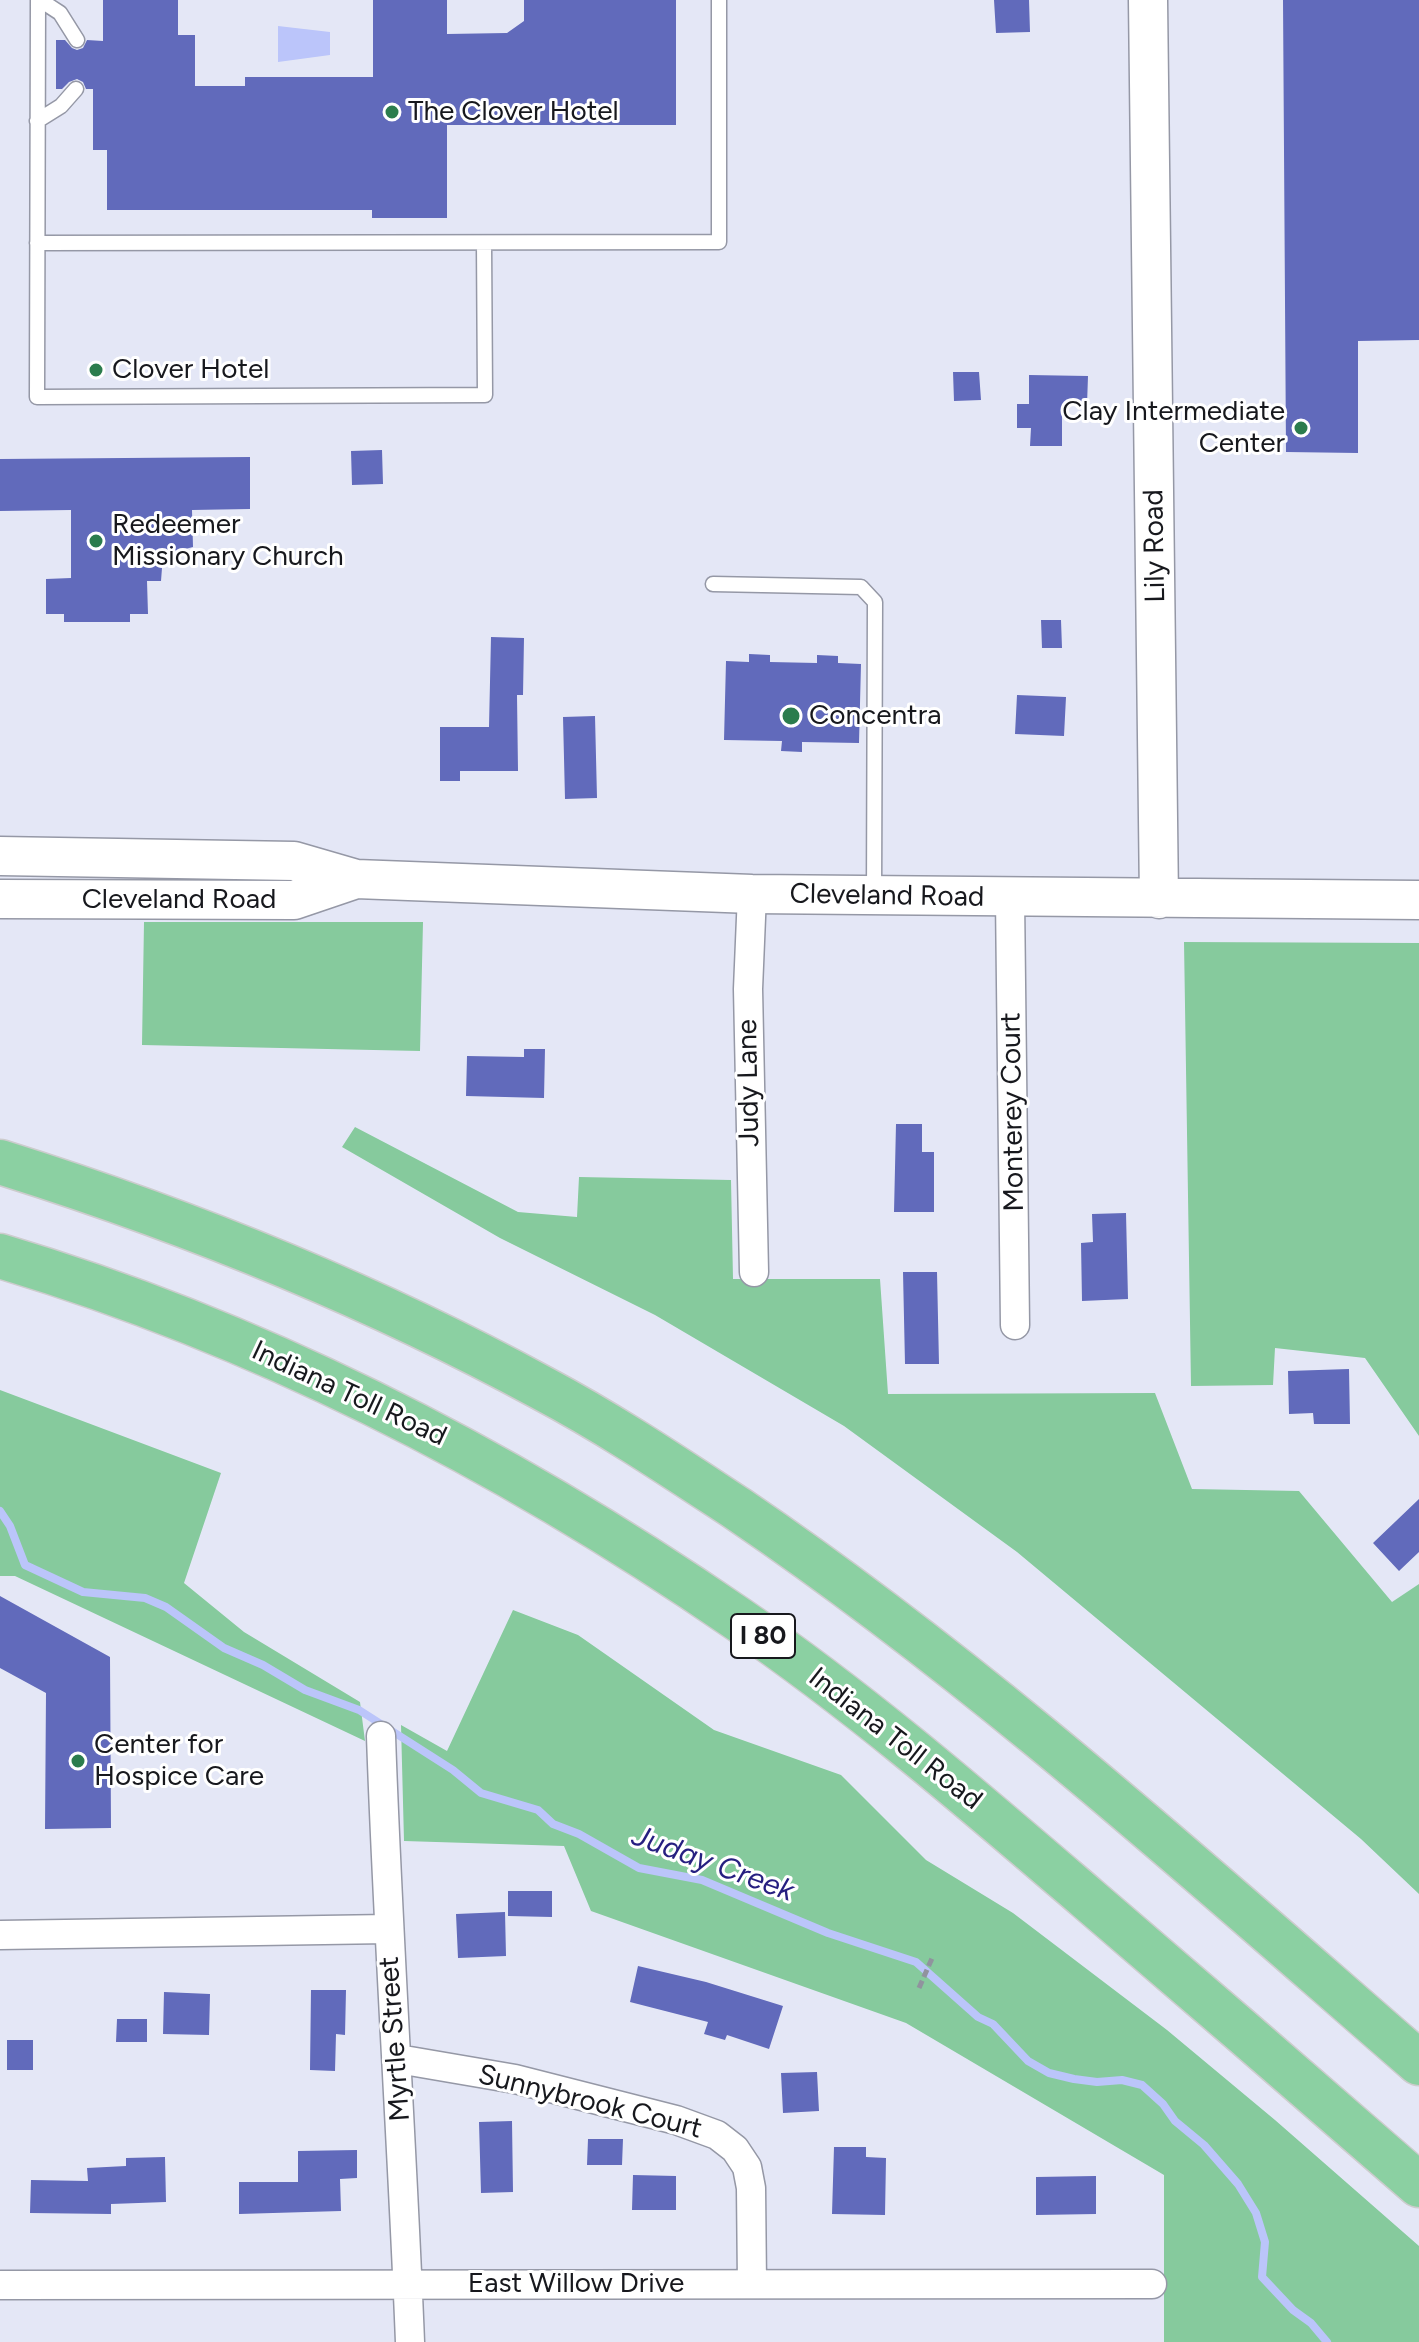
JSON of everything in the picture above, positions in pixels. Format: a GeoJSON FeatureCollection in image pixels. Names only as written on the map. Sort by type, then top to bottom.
{"type":"FeatureCollection","features":[{"type":"Feature","properties":{"kind":"highway"},"geometry":{"type":"LineString","coordinates":[[0,1162],[107,1195],[266,1256],[439,1335],[614,1429],[785,1541],[902,1627],[1012,1714],[1419,2063]]}},
{"type":"Feature","properties":{"kind":"highway","name":"Indiana Toll Road"},"geometry":{"type":"LineString","coordinates":[[0,1256],[189,1320],[307,1371],[449,1441],[610,1534],[753,1629],[846,1698],[962,1791],[1419,2185]]}},
{"type":"Feature","properties":{"kind":"main road","name":"Lily Road"},"geometry":{"type":"LineString","coordinates":[[1148,0],[1159,899]]}},
{"type":"Feature","properties":{"kind":"main road","name":"Cleveland Road"},"geometry":{"type":"LineString","coordinates":[[0,856],[294,861],[356,879],[752,894],[1419,900]]}},
{"type":"Feature","properties":{"kind":"main road","name":"Cleveland Road"},"geometry":{"type":"LineString","coordinates":[[0,899],[294,900],[356,879]]}},
{"type":"Feature","properties":{"kind":"street","name":"Judy Lane"},"geometry":{"type":"LineString","coordinates":[[752,894],[748,989],[754,1272]]}},
{"type":"Feature","properties":{"kind":"street","name":"Monterey Court"},"geometry":{"type":"LineString","coordinates":[[1010,898],[1015,1325]]}},
{"type":"Feature","properties":{"kind":"street","name":"Myrtle Street"},"geometry":{"type":"LineString","coordinates":[[381,1736],[410,2342]]}},
{"type":"Feature","properties":{"kind":"street"},"geometry":{"type":"LineString","coordinates":[[0,1935],[388,1929]]}},
{"type":"Feature","properties":{"kind":"street","name":"Sunnybrook Court"},"geometry":{"type":"LineString","coordinates":[[398,2059],[515,2079],[676,2120],[717,2135],[735,2149],[747,2167],[751,2188],[752,2284]]}},
{"type":"Feature","properties":{"kind":"street","name":"East Willow Drive"},"geometry":{"type":"LineString","coordinates":[[0,2285],[1152,2284]]}},
{"type":"Feature","properties":{"kind":"lane"},"geometry":{"type":"LineString","coordinates":[[39,0],[60,13],[77,40]]}},
{"type":"Feature","properties":{"kind":"lane"},"geometry":{"type":"LineString","coordinates":[[39,0],[37,397],[485,395],[484,243]]}},
{"type":"Feature","properties":{"kind":"lane"},"geometry":{"type":"LineString","coordinates":[[37,243],[719,242],[719,0]]}},
{"type":"Feature","properties":{"kind":"lane"},"geometry":{"type":"LineString","coordinates":[[37,121],[61,106],[76,89]]}},
{"type":"Feature","properties":{"kind":"lane"},"geometry":{"type":"LineString","coordinates":[[713,584],[861,587],[875,602],[874,896]]}},
{"type":"Feature","properties":{"kind":"path"},"geometry":{"type":"LineString","coordinates":[[919,1988],[933,1956]]}},
{"type":"Feature","properties":{"kind":"green space"},"geometry":{"type":"Polygon","coordinates":[[[144,922],[423,922],[420,1051],[142,1045],[144,922]]]}},
{"type":"Feature","properties":{"kind":"green space"},"geometry":{"type":"Polygon","coordinates":[[[1184,942],[1419,943],[1419,1436],[1365,1358],[1275,1348],[1273,1385],[1191,1386],[1184,942]]]}},
{"type":"Feature","properties":{"kind":"green space"},"geometry":{"type":"Polygon","coordinates":[[[355,1127],[518,1212],[577,1217],[579,1177],[731,1180],[733,1279],[880,1279],[888,1394],[1155,1393],[1192,1489],[1299,1491],[1392,1602],[1419,1584],[1419,1894],[1361,1839],[1017,1552],[844,1426],[655,1315],[500,1238],[342,1147],[355,1127]]]}},
{"type":"Feature","properties":{"kind":"green space"},"geometry":{"type":"Polygon","coordinates":[[[0,1390],[221,1473],[184,1583],[244,1632],[360,1702],[365,1741],[15,1576],[0,1576],[0,1390]]]}},
{"type":"Feature","properties":{"kind":"green space"},"geometry":{"type":"Polygon","coordinates":[[[513,1610],[578,1635],[714,1730],[841,1775],[926,1860],[1013,1913],[1167,2030],[1419,2246],[1419,2342],[1164,2342],[1164,2175],[906,2023],[591,1911],[564,1846],[404,1841],[401,1725],[447,1751],[513,1610]]]}},
{"type":"Feature","properties":{"kind":"water"},"geometry":{"type":"Polygon","coordinates":[[[278,26],[330,32],[330,55],[278,62],[278,26]]]}},
{"type":"Feature","properties":{"kind":"building","name":"The Clover Hotel"},"geometry":{"type":"Polygon","coordinates":[[[103,0],[178,0],[178,35],[195,35],[195,86],[245,86],[245,77],[373,77],[373,0],[447,0],[447,34],[507,33],[524,21],[524,0],[676,0],[676,125],[447,125],[447,218],[372,218],[372,210],[107,210],[107,150],[93,150],[93,89],[86,89],[83,82],[77,79],[62,89],[56,89],[56,40],[65,40],[77,50],[83,48],[87,40],[103,41],[103,0]]]}},
{"type":"Feature","properties":{"kind":"building"},"geometry":{"type":"Polygon","coordinates":[[[994,0],[1029,0],[1030,32],[996,33],[994,0]]]}},
{"type":"Feature","properties":{"kind":"building","name":"Clay Intermediate Center"},"geometry":{"type":"Polygon","coordinates":[[[1283,0],[1419,0],[1419,340],[1358,341],[1358,453],[1286,452],[1283,0]]]}},
{"type":"Feature","properties":{"kind":"building"},"geometry":{"type":"Polygon","coordinates":[[[953,372],[979,372],[981,400],[954,401],[953,372]]]}},
{"type":"Feature","properties":{"kind":"building"},"geometry":{"type":"Polygon","coordinates":[[[1029,375],[1088,376],[1087,405],[1062,404],[1062,446],[1030,446],[1031,428],[1017,428],[1017,404],[1029,404],[1029,375]]]}},
{"type":"Feature","properties":{"kind":"building"},"geometry":{"type":"Polygon","coordinates":[[[382,450],[383,484],[352,485],[351,451],[382,450]]]}},
{"type":"Feature","properties":{"kind":"building","name":"Redeemer Missionary Church"},"geometry":{"type":"Polygon","coordinates":[[[250,457],[250,509],[192,510],[193,547],[174,552],[162,568],[161,581],[147,581],[148,614],[130,614],[130,622],[64,622],[64,614],[46,614],[46,579],[71,578],[71,510],[0,511],[0,459],[250,457]]]}},
{"type":"Feature","properties":{"kind":"building"},"geometry":{"type":"Polygon","coordinates":[[[1041,620],[1061,620],[1062,648],[1042,648],[1041,620]]]}},
{"type":"Feature","properties":{"kind":"building"},"geometry":{"type":"Polygon","coordinates":[[[491,637],[524,638],[523,695],[517,695],[518,771],[460,771],[460,781],[440,781],[440,727],[489,727],[491,637]]]}},
{"type":"Feature","properties":{"kind":"building"},"geometry":{"type":"Polygon","coordinates":[[[749,654],[770,655],[770,662],[817,663],[817,655],[838,656],[838,663],[861,664],[859,743],[802,742],[802,752],[781,751],[782,741],[724,740],[726,661],[749,662],[749,654]]]}},
{"type":"Feature","properties":{"kind":"building"},"geometry":{"type":"Polygon","coordinates":[[[1017,695],[1066,697],[1064,736],[1015,734],[1017,695]]]}},
{"type":"Feature","properties":{"kind":"building"},"geometry":{"type":"Polygon","coordinates":[[[595,716],[597,798],[565,799],[563,717],[595,716]]]}},
{"type":"Feature","properties":{"kind":"building"},"geometry":{"type":"Polygon","coordinates":[[[524,1049],[545,1049],[544,1098],[466,1096],[467,1056],[524,1057],[524,1049]]]}},
{"type":"Feature","properties":{"kind":"building"},"geometry":{"type":"Polygon","coordinates":[[[896,1124],[922,1124],[922,1152],[934,1152],[934,1212],[894,1212],[896,1124]]]}},
{"type":"Feature","properties":{"kind":"building"},"geometry":{"type":"Polygon","coordinates":[[[1126,1213],[1128,1299],[1082,1301],[1081,1243],[1093,1242],[1092,1214],[1126,1213]]]}},
{"type":"Feature","properties":{"kind":"building"},"geometry":{"type":"Polygon","coordinates":[[[903,1272],[937,1272],[939,1364],[905,1364],[903,1272]]]}},
{"type":"Feature","properties":{"kind":"building"},"geometry":{"type":"Polygon","coordinates":[[[1349,1369],[1350,1424],[1314,1424],[1313,1413],[1289,1414],[1288,1371],[1349,1369]]]}},
{"type":"Feature","properties":{"kind":"building"},"geometry":{"type":"Polygon","coordinates":[[[1419,1499],[1419,1552],[1399,1571],[1373,1543],[1419,1499]]]}},
{"type":"Feature","properties":{"kind":"building","name":"Center for Hospice Care"},"geometry":{"type":"Polygon","coordinates":[[[0,1596],[110,1657],[111,1828],[45,1829],[46,1693],[0,1668],[0,1596]]]}},
{"type":"Feature","properties":{"kind":"building"},"geometry":{"type":"Polygon","coordinates":[[[508,1891],[552,1891],[552,1917],[508,1916],[508,1891]]]}},
{"type":"Feature","properties":{"kind":"building"},"geometry":{"type":"Polygon","coordinates":[[[505,1912],[506,1956],[458,1958],[456,1914],[505,1912]]]}},
{"type":"Feature","properties":{"kind":"building"},"geometry":{"type":"Polygon","coordinates":[[[638,1966],[706,1982],[783,2006],[769,2049],[727,2035],[725,2040],[704,2034],[708,2022],[630,2002],[638,1966]]]}},
{"type":"Feature","properties":{"kind":"building"},"geometry":{"type":"Polygon","coordinates":[[[311,1990],[346,1990],[345,2035],[336,2034],[335,2071],[310,2070],[311,1990]]]}},
{"type":"Feature","properties":{"kind":"building"},"geometry":{"type":"Polygon","coordinates":[[[164,1992],[210,1994],[209,2035],[163,2034],[164,1992]]]}},
{"type":"Feature","properties":{"kind":"building"},"geometry":{"type":"Polygon","coordinates":[[[117,2019],[147,2019],[147,2042],[116,2042],[117,2019]]]}},
{"type":"Feature","properties":{"kind":"building"},"geometry":{"type":"Polygon","coordinates":[[[7,2040],[33,2040],[33,2070],[7,2070],[7,2040]]]}},
{"type":"Feature","properties":{"kind":"building"},"geometry":{"type":"Polygon","coordinates":[[[817,2072],[819,2111],[783,2113],[781,2073],[817,2072]]]}},
{"type":"Feature","properties":{"kind":"building"},"geometry":{"type":"Polygon","coordinates":[[[512,2121],[513,2192],[481,2193],[479,2122],[512,2121]]]}},
{"type":"Feature","properties":{"kind":"building"},"geometry":{"type":"Polygon","coordinates":[[[588,2139],[623,2139],[622,2165],[587,2165],[588,2139]]]}},
{"type":"Feature","properties":{"kind":"building"},"geometry":{"type":"Polygon","coordinates":[[[834,2147],[866,2147],[866,2157],[886,2158],[885,2215],[832,2214],[834,2147]]]}},
{"type":"Feature","properties":{"kind":"building"},"geometry":{"type":"Polygon","coordinates":[[[357,2150],[357,2178],[340,2179],[341,2211],[239,2214],[239,2182],[298,2182],[298,2151],[357,2150]]]}},
{"type":"Feature","properties":{"kind":"building"},"geometry":{"type":"Polygon","coordinates":[[[165,2157],[166,2202],[111,2204],[111,2214],[30,2213],[31,2180],[88,2181],[87,2168],[126,2166],[126,2158],[165,2157]]]}},
{"type":"Feature","properties":{"kind":"building"},"geometry":{"type":"Polygon","coordinates":[[[633,2175],[676,2176],[676,2210],[632,2210],[633,2175]]]}},
{"type":"Feature","properties":{"kind":"building"},"geometry":{"type":"Polygon","coordinates":[[[1096,2176],[1096,2214],[1036,2215],[1036,2177],[1096,2176]]]}},
{"type":"Feature","properties":{"kind":"waterway","name":"Juday Creek"},"geometry":{"type":"LineString","coordinates":[[0,1511],[10,1526],[25,1565],[83,1592],[145,1598],[166,1607],[224,1648],[263,1665],[305,1690],[359,1710],[453,1770],[481,1793],[538,1810],[553,1824],[579,1834],[639,1868],[702,1880],[828,1933],[916,1962],[978,2017],[993,2024],[1028,2061],[1049,2073],[1097,2082],[1122,2080],[1142,2085],[1163,2104],[1175,2121],[1204,2145],[1238,2184],[1256,2213],[1265,2242],[1262,2277],[1327,2342]]}},
{"type":"Feature","properties":{"kind":"place","name":"The Clover Hotel"},"geometry":{"type":"Point","coordinates":[392,112]}},
{"type":"Feature","properties":{"kind":"place","name":"Clover Hotel"},"geometry":{"type":"Point","coordinates":[96,370]}},
{"type":"Feature","properties":{"kind":"place","name":"Clay Intermediate Center"},"geometry":{"type":"Point","coordinates":[1301,428]}},
{"type":"Feature","properties":{"kind":"place","name":"Redeemer Missionary Church"},"geometry":{"type":"Point","coordinates":[96,541]}},
{"type":"Feature","properties":{"kind":"place","name":"Concentra"},"geometry":{"type":"Point","coordinates":[791,716]}},
{"type":"Feature","properties":{"kind":"place","name":"Center for Hospice Care"},"geometry":{"type":"Point","coordinates":[78,1761]}}]}
